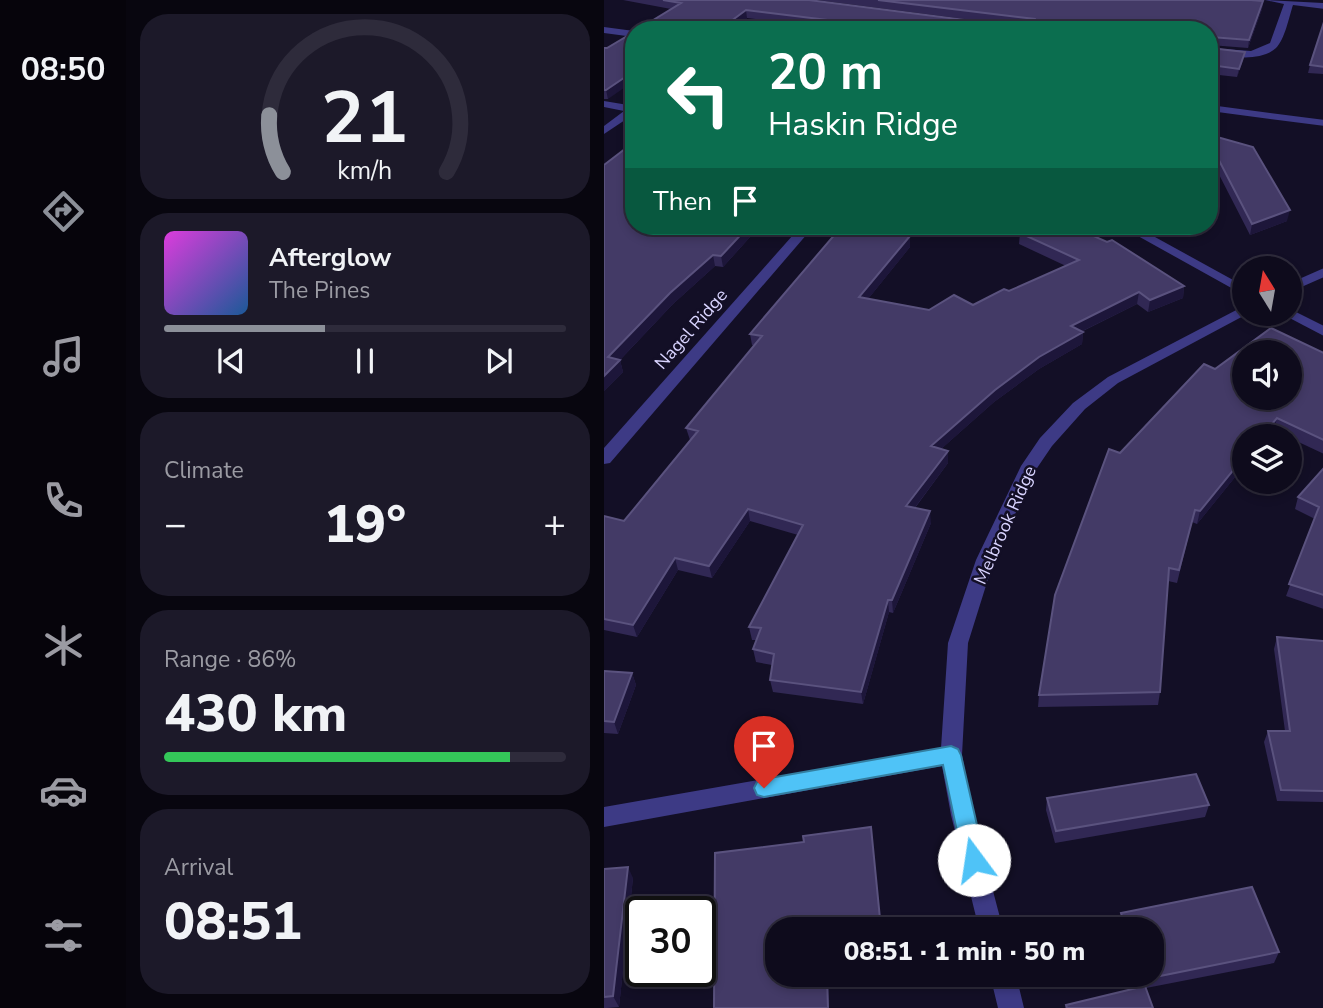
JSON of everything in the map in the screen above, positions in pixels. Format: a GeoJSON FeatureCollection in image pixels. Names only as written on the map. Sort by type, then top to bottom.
{"type":"FeatureCollection","features":[{"type":"Feature","properties":{"kind":"street"},"geometry":{"type":"LineString","coordinates":[[1269,0],[1323,6]]}},
{"type":"Feature","properties":{"kind":"street"},"geometry":{"type":"LineString","coordinates":[[1218,52],[1249,54],[1268,50],[1274,45],[1290,1]]}},
{"type":"Feature","properties":{"kind":"street"},"geometry":{"type":"LineString","coordinates":[[604,30],[625,32]]}},
{"type":"Feature","properties":{"kind":"street"},"geometry":{"type":"LineString","coordinates":[[604,104],[625,108]]}},
{"type":"Feature","properties":{"kind":"street"},"geometry":{"type":"LineString","coordinates":[[1218,109],[1323,122]]}},
{"type":"Feature","properties":{"kind":"street"},"geometry":{"type":"LineString","coordinates":[[604,131],[625,115]]}},
{"type":"Feature","properties":{"kind":"street","name":"Nagel Ridge"},"geometry":{"type":"LineString","coordinates":[[604,458],[800,235]]}},
{"type":"Feature","properties":{"kind":"street"},"geometry":{"type":"LineString","coordinates":[[1142,235],[1232,284]]}},
{"type":"Feature","properties":{"kind":"street"},"geometry":{"type":"LineString","coordinates":[[1302,281],[1319,272]]}},
{"type":"Feature","properties":{"kind":"street","name":"Melbrook Ridge"},"geometry":{"type":"LineString","coordinates":[[988,917],[962,815],[951,755],[958,643],[985,560],[1027,470],[1046,442],[1079,406],[1113,380],[1232,316]]}},
{"type":"Feature","properties":{"kind":"street"},"geometry":{"type":"LineString","coordinates":[[1302,321],[1323,332]]}},
{"type":"Feature","properties":{"kind":"street"},"geometry":{"type":"LineString","coordinates":[[604,817],[951,755]]}},
{"type":"Feature","properties":{"kind":"street"},"geometry":{"type":"LineString","coordinates":[[1006,987],[1011,1008]]}},
{"type":"Feature","properties":{"kind":"building"},"geometry":{"type":"Polygon","coordinates":[[[663,0],[809,0],[973,21],[836,21],[746,10],[731,21],[652,21],[681,3],[663,0]]]}},
{"type":"Feature","properties":{"kind":"building"},"geometry":{"type":"Polygon","coordinates":[[[878,0],[1263,1],[1249,40],[1218,38],[1218,21],[1036,21],[878,0]]]}},
{"type":"Feature","properties":{"kind":"building"},"geometry":{"type":"Polygon","coordinates":[[[1324,22],[1324,67],[1310,65],[1324,22]]]}},
{"type":"Feature","properties":{"kind":"building"},"geometry":{"type":"Polygon","coordinates":[[[625,37],[625,77],[604,90],[604,48],[625,37]]]}},
{"type":"Feature","properties":{"kind":"building"},"geometry":{"type":"Polygon","coordinates":[[[1218,49],[1245,52],[1239,69],[1218,66],[1218,49]]]}},
{"type":"Feature","properties":{"kind":"building"},"geometry":{"type":"Polygon","coordinates":[[[1218,137],[1253,147],[1290,210],[1252,224],[1218,158],[1218,137]]]}},
{"type":"Feature","properties":{"kind":"building"},"geometry":{"type":"Polygon","coordinates":[[[625,149],[625,235],[741,235],[721,256],[713,255],[670,293],[608,357],[620,360],[604,376],[604,165],[625,149]]]}},
{"type":"Feature","properties":{"kind":"building"},"geometry":{"type":"Polygon","coordinates":[[[834,235],[910,236],[859,297],[929,310],[954,295],[973,305],[1004,289],[1009,291],[1079,260],[1024,235],[1091,235],[1107,242],[1112,240],[1184,286],[1150,300],[1139,292],[1071,326],[1083,332],[1039,357],[995,390],[931,446],[948,451],[906,506],[930,511],[892,600],[888,600],[861,692],[770,680],[774,654],[753,649],[761,628],[749,627],[803,525],[748,509],[709,566],[675,558],[633,625],[604,619],[604,516],[624,521],[698,431],[686,428],[762,336],[750,334],[834,235]]]}},
{"type":"Feature","properties":{"kind":"building"},"geometry":{"type":"Polygon","coordinates":[[[1271,328],[1296,340],[1255,340],[1271,328]]]}},
{"type":"Feature","properties":{"kind":"building"},"geometry":{"type":"Polygon","coordinates":[[[1302,343],[1324,353],[1324,440],[1302,430],[1302,424],[1290,424],[1277,418],[1272,424],[1232,424],[1232,472],[1200,511],[1195,510],[1179,570],[1169,568],[1160,692],[1039,695],[1055,595],[1109,449],[1120,453],[1204,364],[1215,369],[1232,357],[1232,410],[1302,410],[1302,343]]]}},
{"type":"Feature","properties":{"kind":"building"},"geometry":{"type":"Polygon","coordinates":[[[1324,468],[1324,595],[1289,584],[1319,507],[1298,497],[1324,468]]]}},
{"type":"Feature","properties":{"kind":"building"},"geometry":{"type":"Polygon","coordinates":[[[1277,637],[1324,641],[1324,791],[1281,790],[1268,731],[1290,731],[1277,637]]]}},
{"type":"Feature","properties":{"kind":"building"},"geometry":{"type":"Polygon","coordinates":[[[604,671],[632,673],[614,722],[604,721],[604,671]]]}},
{"type":"Feature","properties":{"kind":"building"},"geometry":{"type":"Polygon","coordinates":[[[1196,774],[1209,805],[1056,831],[1047,798],[1196,774]]]}},
{"type":"Feature","properties":{"kind":"building"},"geometry":{"type":"Polygon","coordinates":[[[871,827],[880,917],[765,917],[765,987],[827,987],[828,1008],[714,1008],[715,853],[804,842],[803,836],[871,827]]]}},
{"type":"Feature","properties":{"kind":"building"},"geometry":{"type":"Polygon","coordinates":[[[628,867],[613,996],[604,997],[604,869],[628,867]]]}},
{"type":"Feature","properties":{"kind":"building"},"geometry":{"type":"Polygon","coordinates":[[[1252,887],[1279,952],[1164,975],[1164,917],[1122,917],[1121,913],[1252,887]]]}},
{"type":"Feature","properties":{"kind":"building"},"geometry":{"type":"Polygon","coordinates":[[[1145,987],[1153,1008],[1067,1008],[1066,1005],[1145,987]]]}},
{"type":"Feature","properties":{"kind":"route"},"geometry":{"type":"LineString","coordinates":[[764,788],[951,755],[974,860]]}}]}
